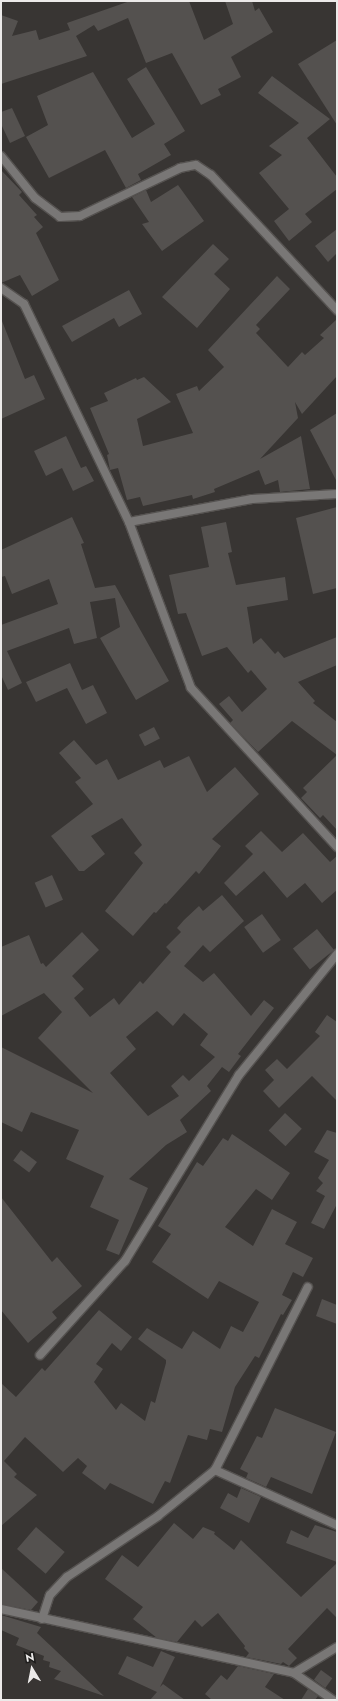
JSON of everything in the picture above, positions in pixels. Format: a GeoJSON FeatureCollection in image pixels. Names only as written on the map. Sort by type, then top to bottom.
{"type":"FeatureCollection","features":[{"type":"Feature","properties":{"kind":"street"},"geometry":{"type":"LineString","coordinates":[[1,156],[35,198],[60,217],[80,216],[180,168],[196,165],[211,175],[337,310]]}},
{"type":"Feature","properties":{"kind":"street"},"geometry":{"type":"LineString","coordinates":[[1,288],[24,304],[129,522],[191,688],[337,847]]}},
{"type":"Feature","properties":{"kind":"street"},"geometry":{"type":"LineString","coordinates":[[129,522],[252,499],[337,494]]}},
{"type":"Feature","properties":{"kind":"street"},"geometry":{"type":"LineString","coordinates":[[40,1356],[125,1261],[239,1075],[337,954]]}},
{"type":"Feature","properties":{"kind":"street"},"geometry":{"type":"LineString","coordinates":[[42,1619],[50,1596],[67,1577],[158,1516],[215,1470],[308,1287]]}},
{"type":"Feature","properties":{"kind":"street"},"geometry":{"type":"LineString","coordinates":[[215,1470],[337,1525]]}},
{"type":"Feature","properties":{"kind":"street"},"geometry":{"type":"LineString","coordinates":[[1,1609],[42,1619],[184,1647],[294,1673],[333,1700]]}},
{"type":"Feature","properties":{"kind":"street"},"geometry":{"type":"LineString","coordinates":[[294,1673],[337,1647]]}},
{"type":"Feature","properties":{"kind":"building"},"geometry":{"type":"Polygon","coordinates":[[[130,1],[189,1],[204,40],[233,24],[225,1],[252,1],[255,11],[259,8],[273,32],[231,57],[241,77],[218,89],[221,95],[201,105],[172,53],[146,63],[128,18],[98,31],[94,25],[76,36],[87,56],[1,84],[1,15],[18,21],[12,36],[36,30],[39,40],[70,30],[67,23],[130,1]]]}},
{"type":"Feature","properties":{"kind":"building"},"geometry":{"type":"Polygon","coordinates":[[[337,40],[337,125],[298,64],[337,40]]]}},
{"type":"Feature","properties":{"kind":"building"},"geometry":{"type":"Polygon","coordinates":[[[146,67],[185,131],[164,144],[171,155],[138,174],[141,180],[126,188],[105,150],[49,178],[26,137],[48,125],[37,96],[93,72],[132,138],[155,124],[127,79],[146,67]]]}},
{"type":"Feature","properties":{"kind":"building"},"geometry":{"type":"Polygon","coordinates":[[[272,76],[330,119],[307,138],[337,177],[337,189],[305,214],[312,222],[289,241],[274,221],[289,209],[259,173],[282,155],[269,146],[299,123],[258,93],[272,76]]]}},
{"type":"Feature","properties":{"kind":"building"},"geometry":{"type":"Polygon","coordinates":[[[12,108],[25,136],[10,143],[1,124],[1,112],[12,108]]]}},
{"type":"Feature","properties":{"kind":"building"},"geometry":{"type":"Polygon","coordinates":[[[1,170],[22,192],[19,195],[37,215],[34,217],[43,227],[36,233],[59,280],[32,296],[20,275],[1,283],[1,170]]]}},
{"type":"Feature","properties":{"kind":"building"},"geometry":{"type":"Polygon","coordinates":[[[178,185],[204,221],[162,251],[142,224],[149,222],[132,197],[146,190],[151,202],[178,185]]]}},
{"type":"Feature","properties":{"kind":"building"},"geometry":{"type":"Polygon","coordinates":[[[337,229],[337,253],[328,262],[315,246],[337,229]]]}},
{"type":"Feature","properties":{"kind":"building"},"geometry":{"type":"Polygon","coordinates":[[[213,244],[229,259],[214,274],[230,289],[197,328],[162,297],[213,244]]]}},
{"type":"Feature","properties":{"kind":"building"},"geometry":{"type":"Polygon","coordinates":[[[277,276],[290,289],[256,325],[260,329],[256,333],[288,367],[302,352],[305,355],[324,338],[320,335],[337,319],[337,376],[302,414],[295,402],[298,418],[260,459],[301,436],[310,489],[280,492],[278,480],[265,485],[259,470],[214,489],[215,492],[193,499],[192,495],[143,506],[140,497],[127,500],[118,468],[110,470],[107,455],[109,454],[90,408],[108,401],[104,393],[136,378],[137,380],[144,377],[171,402],[137,419],[143,446],[193,433],[176,394],[197,386],[199,391],[224,367],[208,350],[277,276]]]}},
{"type":"Feature","properties":{"kind":"building"},"geometry":{"type":"Polygon","coordinates":[[[129,290],[142,314],[119,327],[114,318],[72,342],[62,326],[129,290]]]}},
{"type":"Feature","properties":{"kind":"building"},"geometry":{"type":"Polygon","coordinates":[[[2,321],[25,379],[34,375],[45,399],[1,419],[2,321]]]}},
{"type":"Feature","properties":{"kind":"building"},"geometry":{"type":"Polygon","coordinates":[[[337,413],[337,482],[310,430],[337,413]]]}},
{"type":"Feature","properties":{"kind":"building"},"geometry":{"type":"Polygon","coordinates":[[[66,436],[81,468],[86,466],[94,481],[73,491],[62,468],[46,476],[34,451],[66,436]]]}},
{"type":"Feature","properties":{"kind":"building"},"geometry":{"type":"Polygon","coordinates":[[[337,507],[337,588],[313,594],[296,518],[337,507]]]}},
{"type":"Feature","properties":{"kind":"building"},"geometry":{"type":"Polygon","coordinates":[[[72,517],[84,543],[81,544],[95,588],[115,585],[169,681],[136,700],[100,638],[120,627],[115,598],[90,602],[97,638],[74,644],[69,628],[7,651],[22,683],[8,690],[1,675],[1,625],[58,604],[49,579],[12,594],[5,576],[1,577],[1,550],[72,517]]]}},
{"type":"Feature","properties":{"kind":"building"},"geometry":{"type":"Polygon","coordinates":[[[226,522],[232,552],[228,553],[236,585],[285,577],[288,600],[247,607],[253,644],[261,638],[275,654],[278,651],[284,658],[337,637],[337,665],[298,682],[315,701],[313,703],[337,722],[337,755],[292,721],[258,752],[230,723],[233,720],[219,704],[229,696],[242,712],[267,689],[251,670],[248,673],[227,647],[202,656],[186,613],[178,614],[169,575],[209,567],[201,527],[226,522]]]}},
{"type":"Feature","properties":{"kind":"building"},"geometry":{"type":"Polygon","coordinates":[[[70,663],[82,690],[93,685],[107,713],[86,724],[67,688],[36,702],[26,682],[70,663]]]}},
{"type":"Feature","properties":{"kind":"building"},"geometry":{"type":"Polygon","coordinates":[[[154,727],[160,739],[145,746],[139,735],[154,727]]]}},
{"type":"Feature","properties":{"kind":"building"},"geometry":{"type":"Polygon","coordinates":[[[74,740],[96,765],[107,759],[118,780],[160,760],[164,768],[189,756],[207,792],[235,767],[259,794],[212,839],[221,846],[199,874],[196,871],[166,904],[165,903],[156,913],[154,912],[133,936],[105,911],[143,863],[134,853],[142,845],[122,818],[91,836],[105,854],[84,871],[79,871],[51,836],[93,804],[75,782],[81,778],[59,753],[74,740]]]}},
{"type":"Feature","properties":{"kind":"building"},"geometry":{"type":"Polygon","coordinates":[[[337,755],[337,830],[323,815],[320,818],[301,798],[307,792],[303,788],[337,755]]]}},
{"type":"Feature","properties":{"kind":"building"},"geometry":{"type":"Polygon","coordinates":[[[261,831],[282,852],[303,833],[330,862],[337,856],[337,890],[322,903],[305,883],[287,898],[264,871],[236,896],[224,883],[253,854],[245,846],[261,831]]]}},
{"type":"Feature","properties":{"kind":"building"},"geometry":{"type":"Polygon","coordinates":[[[52,875],[63,900],[46,907],[35,883],[52,875]]]}},
{"type":"Feature","properties":{"kind":"building"},"geometry":{"type":"Polygon","coordinates":[[[222,895],[244,921],[210,952],[203,945],[184,966],[203,982],[214,973],[251,1016],[264,1000],[274,1008],[238,1054],[241,1056],[229,1072],[222,1067],[207,1086],[211,1091],[180,1120],[187,1132],[166,1145],[129,1179],[148,1188],[119,1255],[106,1250],[119,1220],[90,1207],[104,1176],[66,1159],[79,1130],[31,1112],[22,1132],[1,1122],[1,1047],[93,1093],[38,1038],[62,1012],[44,993],[1,1016],[1,947],[29,935],[41,964],[43,963],[46,967],[82,932],[99,950],[72,976],[84,989],[74,998],[90,1017],[114,998],[119,1005],[140,981],[143,984],[171,952],[166,947],[181,932],[177,928],[199,906],[203,911],[222,895]],[[157,1011],[126,1037],[136,1049],[110,1073],[148,1116],[179,1096],[171,1086],[183,1075],[189,1081],[215,1057],[200,1045],[208,1034],[184,1013],[173,1026],[157,1011]]]}},
{"type":"Feature","properties":{"kind":"building"},"geometry":{"type":"Polygon","coordinates":[[[262,914],[281,940],[263,953],[244,927],[262,914]]]}},
{"type":"Feature","properties":{"kind":"building"},"geometry":{"type":"Polygon","coordinates":[[[317,929],[334,950],[310,969],[293,949],[317,929]]]}},
{"type":"Feature","properties":{"kind":"building"},"geometry":{"type":"Polygon","coordinates":[[[327,1015],[337,1022],[337,1101],[312,1076],[279,1108],[263,1091],[274,1080],[265,1070],[277,1059],[287,1069],[320,1036],[315,1032],[327,1015]]]}},
{"type":"Feature","properties":{"kind":"building"},"geometry":{"type":"Polygon","coordinates":[[[285,1113],[302,1129],[285,1146],[269,1131],[285,1113]]]}},
{"type":"Feature","properties":{"kind":"building"},"geometry":{"type":"Polygon","coordinates":[[[327,1130],[337,1133],[337,1204],[324,1229],[311,1223],[325,1196],[316,1191],[323,1183],[318,1178],[329,1160],[314,1152],[327,1130]]]}},
{"type":"Feature","properties":{"kind":"building"},"geometry":{"type":"Polygon","coordinates":[[[232,1134],[290,1173],[272,1200],[256,1189],[225,1227],[253,1246],[272,1209],[297,1222],[285,1244],[313,1258],[303,1277],[293,1272],[282,1295],[292,1300],[283,1315],[281,1314],[259,1358],[255,1356],[235,1387],[222,1432],[210,1429],[207,1440],[188,1435],[170,1483],[165,1481],[153,1504],[110,1483],[105,1490],[82,1473],[87,1466],[78,1458],[63,1472],[25,1437],[4,1461],[17,1474],[14,1477],[37,1495],[1,1526],[1,1383],[16,1397],[42,1368],[45,1371],[99,1310],[132,1337],[121,1351],[112,1343],[96,1364],[103,1369],[94,1382],[116,1410],[121,1403],[145,1421],[151,1401],[155,1403],[166,1363],[166,1360],[138,1339],[147,1328],[182,1349],[193,1331],[220,1349],[231,1326],[243,1332],[259,1302],[219,1281],[208,1299],[152,1262],[171,1234],[158,1226],[197,1162],[203,1166],[223,1138],[228,1141],[232,1134]]]}},
{"type":"Feature","properties":{"kind":"building"},"geometry":{"type":"Polygon","coordinates":[[[21,1150],[37,1162],[29,1172],[13,1160],[21,1150]]]}},
{"type":"Feature","properties":{"kind":"building"},"geometry":{"type":"Polygon","coordinates":[[[1,1197],[52,1262],[57,1257],[82,1286],[52,1312],[57,1318],[28,1343],[1,1310],[1,1197]]]}},
{"type":"Feature","properties":{"kind":"building"},"geometry":{"type":"Polygon","coordinates":[[[322,1299],[337,1305],[337,1324],[316,1316],[322,1299]]]}},
{"type":"Feature","properties":{"kind":"building"},"geometry":{"type":"Polygon","coordinates":[[[275,1408],[336,1432],[312,1494],[271,1477],[266,1487],[246,1478],[248,1473],[240,1469],[257,1436],[262,1438],[275,1408]]]}},
{"type":"Feature","properties":{"kind":"building"},"geometry":{"type":"Polygon","coordinates":[[[241,1488],[261,1497],[249,1523],[220,1508],[228,1493],[237,1498],[241,1488]]]}},
{"type":"Feature","properties":{"kind":"building"},"geometry":{"type":"Polygon","coordinates":[[[174,1523],[193,1539],[203,1527],[215,1532],[214,1534],[234,1550],[241,1540],[301,1597],[337,1563],[337,1618],[327,1608],[288,1649],[297,1658],[289,1666],[283,1662],[281,1664],[246,1657],[249,1653],[244,1648],[245,1646],[218,1613],[202,1627],[195,1620],[177,1642],[157,1638],[133,1619],[143,1607],[105,1579],[122,1555],[138,1567],[174,1523]]]}},
{"type":"Feature","properties":{"kind":"building"},"geometry":{"type":"Polygon","coordinates":[[[315,1525],[337,1532],[337,1562],[286,1543],[291,1530],[308,1538],[315,1525]]]}},
{"type":"Feature","properties":{"kind":"building"},"geometry":{"type":"Polygon","coordinates":[[[36,1527],[65,1552],[46,1574],[17,1549],[36,1527]]]}},
{"type":"Feature","properties":{"kind":"building"},"geometry":{"type":"Polygon","coordinates":[[[1,1568],[38,1602],[31,1610],[1,1604],[1,1568]]]}},
{"type":"Feature","properties":{"kind":"building"},"geometry":{"type":"Polygon","coordinates":[[[1,1615],[41,1627],[37,1633],[104,1696],[54,1679],[61,1671],[49,1667],[50,1662],[43,1660],[44,1656],[16,1645],[19,1638],[1,1630],[1,1615]]]}},
{"type":"Feature","properties":{"kind":"building"},"geometry":{"type":"Polygon","coordinates":[[[161,1651],[175,1657],[160,1687],[163,1684],[185,1700],[150,1700],[157,1692],[118,1674],[127,1656],[153,1667],[161,1651]]]}},
{"type":"Feature","properties":{"kind":"building"},"geometry":{"type":"Polygon","coordinates":[[[238,1666],[274,1674],[265,1687],[285,1700],[212,1700],[205,1694],[221,1675],[227,1680],[238,1666]]]}},
{"type":"Feature","properties":{"kind":"building"},"geometry":{"type":"Polygon","coordinates":[[[321,1670],[332,1678],[325,1688],[314,1680],[321,1670]]]}},
{"type":"Feature","properties":{"kind":"building"},"geometry":{"type":"Polygon","coordinates":[[[308,1689],[318,1696],[315,1700],[301,1700],[308,1689]]]}}]}
